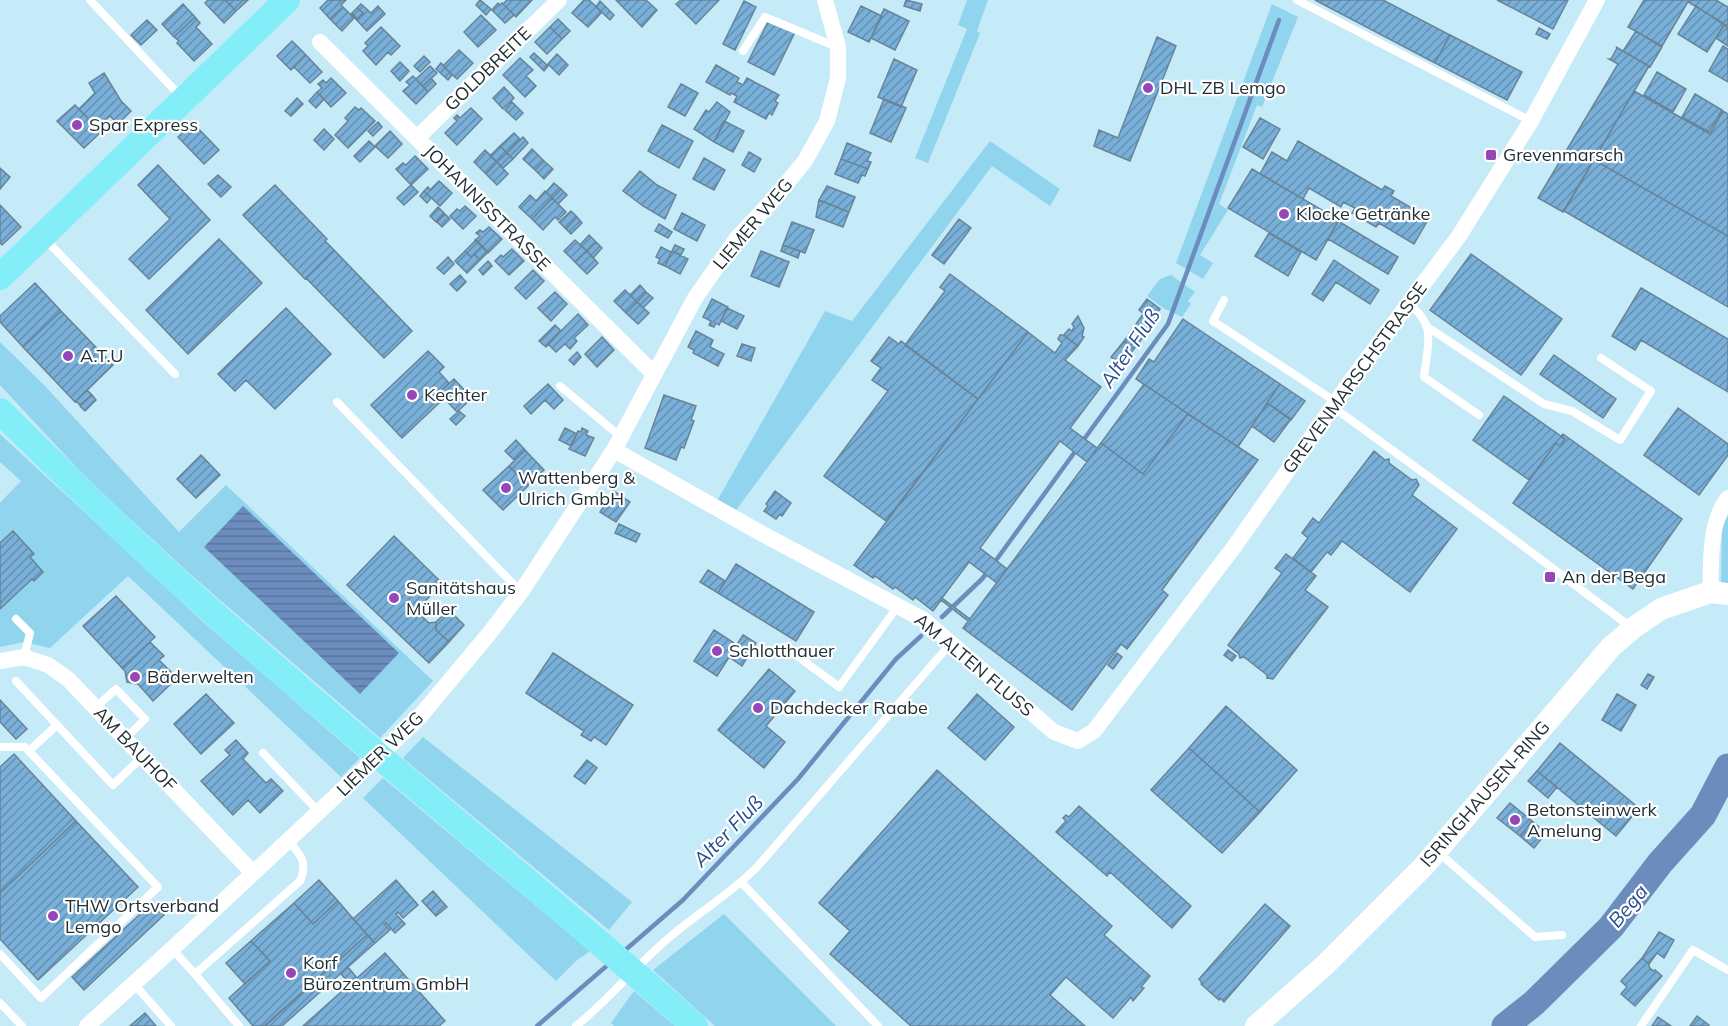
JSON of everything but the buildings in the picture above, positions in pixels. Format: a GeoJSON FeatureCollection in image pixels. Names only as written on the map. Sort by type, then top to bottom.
{"type":"FeatureCollection","features":[{"type":"Feature","properties":{"kind":"main road"},"geometry":{"type":"LineString","coordinates":[[0,277],[287,0]]}},
{"type":"Feature","properties":{"kind":"main road"},"geometry":{"type":"LineString","coordinates":[[0,411],[162,567],[695,1026]]}},
{"type":"Feature","properties":{"kind":"street","name":"GOLDBREITE"},"geometry":{"type":"LineString","coordinates":[[417,138],[559,0]]}},
{"type":"Feature","properties":{"kind":"street","name":"LIEMER WEG"},"geometry":{"type":"LineString","coordinates":[[90,1025],[417,720],[521,592],[617,444],[695,298],[737,238],[805,161],[827,121],[838,78],[838,47],[825,0]]}},
{"type":"Feature","properties":{"kind":"street","name":"GREVENMARSCHSTRASSE"},"geometry":{"type":"LineString","coordinates":[[1172,631],[1459,236],[1530,121],[1597,0]]}},
{"type":"Feature","properties":{"kind":"street","name":"JOHANNISSTRASSE"},"geometry":{"type":"LineString","coordinates":[[320,42],[654,374]]}},
{"type":"Feature","properties":{"kind":"street","name":"AM ALTEN FLUSS"},"geometry":{"type":"LineString","coordinates":[[617,444],[924,620],[1054,732],[1078,741],[1094,731],[1172,631]]}},
{"type":"Feature","properties":{"kind":"street"},"geometry":{"type":"LineString","coordinates":[[1719,593],[1714,529],[1717,517],[1728,498]]}},
{"type":"Feature","properties":{"kind":"street","name":"ISRINGHAUSEN-RING"},"geometry":{"type":"LineString","coordinates":[[1256,1026],[1325,965],[1438,851],[1611,647],[1633,628],[1661,609],[1719,593]]}},
{"type":"Feature","properties":{"kind":"street"},"geometry":{"type":"LineString","coordinates":[[0,661],[24,657]]}},
{"type":"Feature","properties":{"kind":"street","name":"AM BAUHOF"},"geometry":{"type":"LineString","coordinates":[[24,657],[48,665],[68,679],[253,873]]}},
{"type":"Feature","properties":{"kind":"lane"},"geometry":{"type":"LineString","coordinates":[[90,0],[185,100]]}},
{"type":"Feature","properties":{"kind":"lane"},"geometry":{"type":"LineString","coordinates":[[1297,0],[1530,121]]}},
{"type":"Feature","properties":{"kind":"lane"},"geometry":{"type":"LineString","coordinates":[[743,51],[765,16],[838,47]]}},
{"type":"Feature","properties":{"kind":"lane"},"geometry":{"type":"LineString","coordinates":[[42,237],[175,374]]}},
{"type":"Feature","properties":{"kind":"lane"},"geometry":{"type":"LineString","coordinates":[[1224,300],[1213,317],[1213,321],[1334,405],[1633,628]]}},
{"type":"Feature","properties":{"kind":"lane"},"geometry":{"type":"LineString","coordinates":[[1408,304],[1417,310],[1429,328],[1544,404],[1572,411],[1620,440],[1651,391],[1601,358]]}},
{"type":"Feature","properties":{"kind":"lane"},"geometry":{"type":"LineString","coordinates":[[1429,328],[1424,377],[1479,416]]}},
{"type":"Feature","properties":{"kind":"lane"},"geometry":{"type":"LineString","coordinates":[[560,386],[617,444]]}},
{"type":"Feature","properties":{"kind":"lane"},"geometry":{"type":"LineString","coordinates":[[337,402],[521,592]]}},
{"type":"Feature","properties":{"kind":"lane"},"geometry":{"type":"LineString","coordinates":[[792,652],[839,687],[898,606]]}},
{"type":"Feature","properties":{"kind":"lane"},"geometry":{"type":"LineString","coordinates":[[16,619],[30,633],[24,657]]}},
{"type":"Feature","properties":{"kind":"lane"},"geometry":{"type":"LineString","coordinates":[[582,1024],[672,934],[742,883],[951,643]]}},
{"type":"Feature","properties":{"kind":"lane"},"geometry":{"type":"LineString","coordinates":[[16,681],[113,784],[142,757]]}},
{"type":"Feature","properties":{"kind":"lane"},"geometry":{"type":"LineString","coordinates":[[95,708],[116,689],[138,711],[145,719],[125,739]]}},
{"type":"Feature","properties":{"kind":"lane"},"geometry":{"type":"LineString","coordinates":[[29,751],[57,725]]}},
{"type":"Feature","properties":{"kind":"lane"},"geometry":{"type":"LineString","coordinates":[[0,747],[25,747],[158,887],[41,998],[0,954]]}},
{"type":"Feature","properties":{"kind":"lane"},"geometry":{"type":"LineString","coordinates":[[262,753],[319,812]]}},
{"type":"Feature","properties":{"kind":"lane"},"geometry":{"type":"LineString","coordinates":[[195,974],[300,881],[305,869],[302,857],[288,840]]}},
{"type":"Feature","properties":{"kind":"lane"},"geometry":{"type":"LineString","coordinates":[[1438,851],[1535,937],[1562,935]]}},
{"type":"Feature","properties":{"kind":"lane"},"geometry":{"type":"LineString","coordinates":[[742,883],[879,1026]]}},
{"type":"Feature","properties":{"kind":"lane"},"geometry":{"type":"LineString","coordinates":[[172,949],[239,1026]]}},
{"type":"Feature","properties":{"kind":"lane"},"geometry":{"type":"LineString","coordinates":[[1641,1026],[1693,950],[1728,970]]}},
{"type":"Feature","properties":{"kind":"lane"},"geometry":{"type":"LineString","coordinates":[[134,984],[171,1026]]}},
{"type":"Feature","properties":{"kind":"lane"},"geometry":{"type":"LineString","coordinates":[[0,1003],[22,1026]]}},
{"type":"Feature","properties":{"kind":"shaded area"},"geometry":{"type":"Polygon","coordinates":[[[967,0],[988,0],[977,31],[980,33],[928,163],[915,158],[967,29],[958,25],[967,0]]]}},
{"type":"Feature","properties":{"kind":"shaded area"},"geometry":{"type":"Polygon","coordinates":[[[1272,4],[1298,17],[1262,107],[1257,105],[1219,204],[1228,210],[1200,255],[1213,263],[1203,279],[1176,263],[1272,4]]]}},
{"type":"Feature","properties":{"kind":"shaded area"},"geometry":{"type":"Polygon","coordinates":[[[990,141],[1060,189],[1050,206],[992,166],[736,510],[717,501],[825,311],[852,321],[990,141]]]}},
{"type":"Feature","properties":{"kind":"shaded area"},"geometry":{"type":"Polygon","coordinates":[[[1171,275],[1195,292],[1188,301],[1191,304],[1182,317],[1163,308],[1147,296],[1160,279],[1171,275]]]}},
{"type":"Feature","properties":{"kind":"shaded area"},"geometry":{"type":"Polygon","coordinates":[[[0,342],[45,386],[179,532],[226,485],[433,681],[380,738],[189,573],[77,468],[0,385],[0,342]]]}},
{"type":"Feature","properties":{"kind":"shaded area"},"geometry":{"type":"Polygon","coordinates":[[[0,434],[201,620],[360,758],[341,777],[128,576],[50,648],[24,642],[0,647],[0,503],[21,481],[0,462],[0,434]]]}},
{"type":"Feature","properties":{"kind":"shaded area"},"geometry":{"type":"Polygon","coordinates":[[[243,506],[399,653],[360,694],[204,547],[243,506]]]}},
{"type":"Feature","properties":{"kind":"shaded area"},"geometry":{"type":"Polygon","coordinates":[[[1728,515],[1728,585],[1721,584],[1722,528],[1728,515]]]}},
{"type":"Feature","properties":{"kind":"shaded area"},"geometry":{"type":"Polygon","coordinates":[[[423,737],[632,902],[609,930],[403,758],[423,737]]]}},
{"type":"Feature","properties":{"kind":"shaded area"},"geometry":{"type":"Polygon","coordinates":[[[383,778],[590,951],[556,981],[363,798],[383,778]]]}},
{"type":"Feature","properties":{"kind":"shaded area"},"geometry":{"type":"Polygon","coordinates":[[[724,914],[836,1026],[715,1026],[653,970],[724,914]]]}},
{"type":"Feature","properties":{"kind":"shaded area"},"geometry":{"type":"Polygon","coordinates":[[[634,991],[675,1026],[614,1026],[611,1023],[634,991]]]}},
{"type":"Feature","properties":{"kind":"waterway","name":"Alter Fluß"},"geometry":{"type":"LineString","coordinates":[[1082,442],[1168,324],[1279,20]]}},
{"type":"Feature","properties":{"kind":"waterway","name":"Alter Fluß"},"geometry":{"type":"LineString","coordinates":[[994,563],[1077,449]]}},
{"type":"Feature","properties":{"kind":"waterway","name":"Alter Fluß"},"geometry":{"type":"LineString","coordinates":[[942,617],[989,570]]}},
{"type":"Feature","properties":{"kind":"waterway","name":"Alter Fluß"},"geometry":{"type":"LineString","coordinates":[[623,952],[683,900],[798,779],[896,659],[921,636]]}},
{"type":"Feature","properties":{"kind":"waterway","name":"Bega"},"geometry":{"type":"LineString","coordinates":[[1505,1026],[1534,1003],[1611,927],[1660,863],[1703,815],[1728,767]]}},
{"type":"Feature","properties":{"kind":"waterway","name":"Alter Fluß"},"geometry":{"type":"LineString","coordinates":[[537,1026],[610,963]]}},
{"type":"Feature","properties":{"kind":"place","name":"DHL ZB Lemgo"},"geometry":{"type":"Point","coordinates":[1148,88]}},
{"type":"Feature","properties":{"kind":"place","name":"Spar Express"},"geometry":{"type":"Point","coordinates":[77,125]}},
{"type":"Feature","properties":{"kind":"place","name":"Grevenmarsch"},"geometry":{"type":"Point","coordinates":[1491,155]}},
{"type":"Feature","properties":{"kind":"place","name":"Klocke Getränke"},"geometry":{"type":"Point","coordinates":[1284,214]}},
{"type":"Feature","properties":{"kind":"place","name":"A.T.U"},"geometry":{"type":"Point","coordinates":[68,356]}},
{"type":"Feature","properties":{"kind":"place","name":"Kechter"},"geometry":{"type":"Point","coordinates":[412,395]}},
{"type":"Feature","properties":{"kind":"place","name":"Wattenberg & Ulrich GmbH"},"geometry":{"type":"Point","coordinates":[506,488]}},
{"type":"Feature","properties":{"kind":"place","name":"An der Bega"},"geometry":{"type":"Point","coordinates":[1550,577]}},
{"type":"Feature","properties":{"kind":"place","name":"Sanitätshaus Müller"},"geometry":{"type":"Point","coordinates":[394,598]}},
{"type":"Feature","properties":{"kind":"place","name":"Schlotthauer"},"geometry":{"type":"Point","coordinates":[717,651]}},
{"type":"Feature","properties":{"kind":"place","name":"Bäderwelten"},"geometry":{"type":"Point","coordinates":[135,677]}},
{"type":"Feature","properties":{"kind":"place","name":"Dachdecker Raabe"},"geometry":{"type":"Point","coordinates":[758,708]}},
{"type":"Feature","properties":{"kind":"place","name":"Betonsteinwerk Amelung"},"geometry":{"type":"Point","coordinates":[1515,820]}},
{"type":"Feature","properties":{"kind":"place","name":"THW Ortsverband Lemgo"},"geometry":{"type":"Point","coordinates":[53,916]}},
{"type":"Feature","properties":{"kind":"place","name":"Korf Bürozentrum GmbH"},"geometry":{"type":"Point","coordinates":[291,973]}}]}
